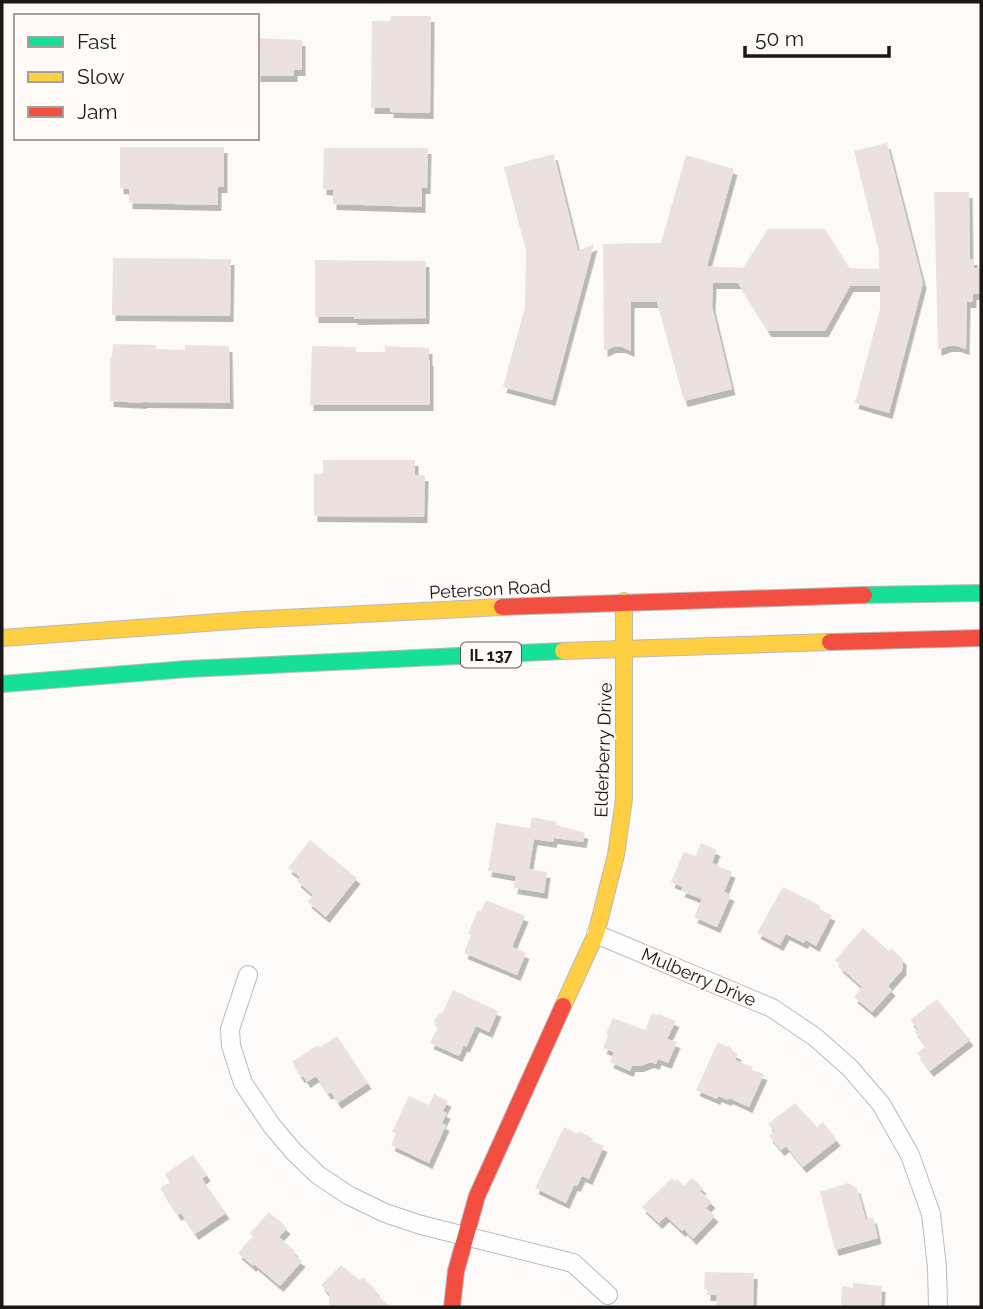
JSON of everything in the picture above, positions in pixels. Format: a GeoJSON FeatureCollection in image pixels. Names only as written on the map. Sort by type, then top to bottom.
{"type":"FeatureCollection","features":[{"type":"Feature","properties":{"kind":"main road","name":"Peterson Road"},"geometry":{"type":"LineString","coordinates":[[2,638],[322,616],[624,601],[981,593]]}},
{"type":"Feature","properties":{"kind":"main road","name":"Elderberry Drive"},"geometry":{"type":"LineString","coordinates":[[596,934],[616,856],[624,799],[624,601]]}},
{"type":"Feature","properties":{"kind":"main road","name":"IL 137"},"geometry":{"type":"LineString","coordinates":[[2,684],[187,669],[624,648],[981,638]]}},
{"type":"Feature","properties":{"kind":"main road"},"geometry":{"type":"LineString","coordinates":[[452,1307],[456,1271],[477,1196],[596,934]]}},
{"type":"Feature","properties":{"kind":"street","name":"Mulberry Drive"},"geometry":{"type":"LineString","coordinates":[[596,934],[772,1008],[815,1037],[850,1068],[881,1104],[911,1155],[931,1214],[938,1307]]}},
{"type":"Feature","properties":{"kind":"street"},"geometry":{"type":"LineString","coordinates":[[248,975],[230,1029],[231,1046],[243,1083],[272,1126],[318,1175],[348,1195],[385,1213],[421,1225],[573,1263],[608,1295]]}},
{"type":"Feature","properties":{"kind":"building"},"geometry":{"type":"Polygon","coordinates":[[[391,16],[431,16],[430,113],[390,112],[390,108],[371,108],[372,21],[390,21],[391,16]]]}},
{"type":"Feature","properties":{"kind":"building"},"geometry":{"type":"Polygon","coordinates":[[[259,39],[302,40],[302,70],[294,70],[294,76],[259,76],[259,39]]]}},
{"type":"Feature","properties":{"kind":"building"},"geometry":{"type":"Polygon","coordinates":[[[887,143],[923,283],[889,413],[855,403],[880,309],[880,286],[850,286],[825,331],[768,331],[738,283],[713,283],[712,306],[732,389],[684,401],[657,302],[631,302],[631,351],[613,347],[604,351],[603,244],[661,243],[686,155],[734,169],[707,266],[743,268],[768,229],[825,229],[849,268],[879,269],[879,251],[854,151],[887,143]]]}},
{"type":"Feature","properties":{"kind":"building"},"geometry":{"type":"Polygon","coordinates":[[[120,147],[224,147],[224,187],[218,187],[218,205],[129,203],[129,189],[120,188],[120,147]]]}},
{"type":"Feature","properties":{"kind":"building"},"geometry":{"type":"Polygon","coordinates":[[[324,148],[428,148],[427,188],[422,188],[422,207],[333,204],[333,190],[323,189],[324,148]]]}},
{"type":"Feature","properties":{"kind":"building"},"geometry":{"type":"Polygon","coordinates":[[[554,154],[578,251],[594,244],[552,400],[503,387],[525,307],[526,251],[504,167],[554,154]]]}},
{"type":"Feature","properties":{"kind":"building"},"geometry":{"type":"Polygon","coordinates":[[[934,192],[969,192],[970,259],[974,259],[974,268],[981,268],[981,294],[973,294],[973,302],[967,302],[966,349],[948,346],[938,350],[934,192]]]}},
{"type":"Feature","properties":{"kind":"building"},"geometry":{"type":"Polygon","coordinates":[[[113,258],[231,259],[230,316],[112,315],[113,258]]]}},
{"type":"Feature","properties":{"kind":"building"},"geometry":{"type":"Polygon","coordinates":[[[315,260],[426,261],[426,318],[315,317],[315,260]]]}},
{"type":"Feature","properties":{"kind":"building"},"geometry":{"type":"Polygon","coordinates":[[[113,344],[156,345],[156,349],[185,350],[185,345],[229,346],[230,403],[110,401],[110,357],[113,344]]]}},
{"type":"Feature","properties":{"kind":"building"},"geometry":{"type":"Polygon","coordinates":[[[312,346],[356,347],[356,352],[385,352],[385,346],[429,348],[430,405],[310,405],[312,346]]]}},
{"type":"Feature","properties":{"kind":"building"},"geometry":{"type":"Polygon","coordinates":[[[323,460],[415,460],[415,475],[425,475],[424,517],[314,516],[314,474],[323,474],[323,460]]]}},
{"type":"Feature","properties":{"kind":"building"},"geometry":{"type":"Polygon","coordinates":[[[532,817],[557,822],[556,825],[585,833],[583,842],[554,838],[553,842],[534,839],[529,869],[547,872],[544,893],[514,888],[516,876],[488,871],[496,823],[530,828],[532,817]]]}},
{"type":"Feature","properties":{"kind":"building"},"geometry":{"type":"Polygon","coordinates":[[[310,840],[357,878],[326,917],[308,902],[313,895],[297,881],[300,877],[288,868],[310,840]]]}},
{"type":"Feature","properties":{"kind":"building"},"geometry":{"type":"Polygon","coordinates":[[[701,843],[717,850],[712,863],[732,872],[724,892],[731,895],[717,927],[694,917],[702,899],[681,891],[683,887],[671,882],[684,852],[696,856],[701,843]]]}},
{"type":"Feature","properties":{"kind":"building"},"geometry":{"type":"Polygon","coordinates":[[[783,887],[819,905],[821,910],[832,915],[816,946],[786,934],[780,945],[757,933],[783,887]]]}},
{"type":"Feature","properties":{"kind":"building"},"geometry":{"type":"Polygon","coordinates":[[[486,900],[525,916],[512,947],[526,953],[517,975],[464,953],[471,935],[468,934],[478,910],[481,911],[486,900]]]}},
{"type":"Feature","properties":{"kind":"building"},"geometry":{"type":"Polygon","coordinates":[[[863,928],[889,951],[891,948],[903,959],[903,969],[888,986],[892,990],[872,1012],[854,997],[862,987],[835,960],[863,928]]]}},
{"type":"Feature","properties":{"kind":"building"},"geometry":{"type":"Polygon","coordinates":[[[453,990],[498,1011],[489,1032],[476,1026],[459,1056],[430,1043],[437,1029],[434,1021],[438,1014],[443,1012],[453,990]]]}},
{"type":"Feature","properties":{"kind":"building"},"geometry":{"type":"Polygon","coordinates":[[[937,999],[970,1040],[930,1071],[917,1053],[926,1046],[910,1020],[937,999]]]}},
{"type":"Feature","properties":{"kind":"building"},"geometry":{"type":"Polygon","coordinates":[[[652,1013],[676,1021],[667,1039],[677,1042],[668,1063],[658,1059],[656,1064],[651,1062],[632,1066],[630,1071],[610,1062],[614,1052],[603,1048],[613,1018],[645,1030],[652,1013]]]}},
{"type":"Feature","properties":{"kind":"building"},"geometry":{"type":"Polygon","coordinates":[[[337,1036],[368,1083],[338,1103],[316,1076],[307,1082],[292,1062],[337,1036]]]}},
{"type":"Feature","properties":{"kind":"building"},"geometry":{"type":"Polygon","coordinates":[[[718,1042],[738,1054],[735,1060],[764,1074],[749,1107],[729,1098],[728,1100],[718,1096],[717,1099],[696,1090],[718,1042]]]}},
{"type":"Feature","properties":{"kind":"building"},"geometry":{"type":"Polygon","coordinates":[[[434,1094],[448,1101],[443,1111],[447,1113],[442,1123],[446,1125],[429,1163],[391,1145],[396,1134],[392,1132],[409,1096],[429,1105],[434,1094]]]}},
{"type":"Feature","properties":{"kind":"building"},"geometry":{"type":"Polygon","coordinates":[[[795,1103],[817,1127],[823,1122],[837,1140],[803,1167],[786,1146],[781,1150],[769,1136],[775,1132],[768,1124],[795,1103]]]}},
{"type":"Feature","properties":{"kind":"building"},"geometry":{"type":"Polygon","coordinates":[[[564,1127],[578,1134],[579,1131],[604,1146],[589,1179],[582,1176],[577,1186],[574,1185],[566,1203],[535,1188],[564,1127]]]}},
{"type":"Feature","properties":{"kind":"building"},"geometry":{"type":"Polygon","coordinates":[[[193,1155],[207,1175],[202,1179],[226,1213],[195,1234],[160,1188],[170,1182],[165,1174],[193,1155]]]}},
{"type":"Feature","properties":{"kind":"building"},"geometry":{"type":"Polygon","coordinates":[[[672,1178],[684,1186],[692,1178],[703,1188],[700,1191],[712,1202],[706,1208],[715,1216],[693,1239],[666,1216],[659,1223],[642,1207],[672,1178]]]}},
{"type":"Feature","properties":{"kind":"building"},"geometry":{"type":"Polygon","coordinates":[[[848,1183],[857,1188],[866,1220],[873,1217],[878,1238],[835,1250],[820,1192],[848,1183]]]}},
{"type":"Feature","properties":{"kind":"building"},"geometry":{"type":"Polygon","coordinates":[[[269,1212],[287,1228],[279,1237],[302,1261],[280,1286],[238,1253],[253,1236],[249,1234],[269,1212]]]}},
{"type":"Feature","properties":{"kind":"building"},"geometry":{"type":"Polygon","coordinates":[[[341,1265],[360,1280],[364,1278],[390,1307],[329,1307],[329,1294],[321,1285],[341,1265]]]}},
{"type":"Feature","properties":{"kind":"building"},"geometry":{"type":"Polygon","coordinates":[[[705,1272],[754,1273],[753,1307],[716,1307],[717,1295],[707,1295],[707,1289],[704,1289],[705,1272]]]}},
{"type":"Feature","properties":{"kind":"building"},"geometry":{"type":"Polygon","coordinates":[[[853,1283],[882,1286],[881,1307],[841,1307],[842,1286],[853,1288],[853,1283]]]}},
{"type":"Feature","properties":{"kind":"traffic: fast"},"geometry":{"type":"LineString","coordinates":[[864,595],[981,593]]}},
{"type":"Feature","properties":{"kind":"traffic: fast"},"geometry":{"type":"LineString","coordinates":[[2,684],[187,669],[563,651]]}},
{"type":"Feature","properties":{"kind":"traffic: slow"},"geometry":{"type":"LineString","coordinates":[[563,1006],[596,934],[616,855],[624,799],[624,601]]}},
{"type":"Feature","properties":{"kind":"traffic: slow"},"geometry":{"type":"LineString","coordinates":[[2,638],[246,620],[502,607]]}},
{"type":"Feature","properties":{"kind":"traffic: slow"},"geometry":{"type":"LineString","coordinates":[[563,651],[830,642]]}},
{"type":"Feature","properties":{"kind":"traffic: jam"},"geometry":{"type":"LineString","coordinates":[[502,607],[864,595]]}},
{"type":"Feature","properties":{"kind":"traffic: jam"},"geometry":{"type":"LineString","coordinates":[[830,642],[981,638]]}},
{"type":"Feature","properties":{"kind":"traffic: jam"},"geometry":{"type":"LineString","coordinates":[[452,1307],[456,1271],[477,1196],[563,1006]]}}]}
